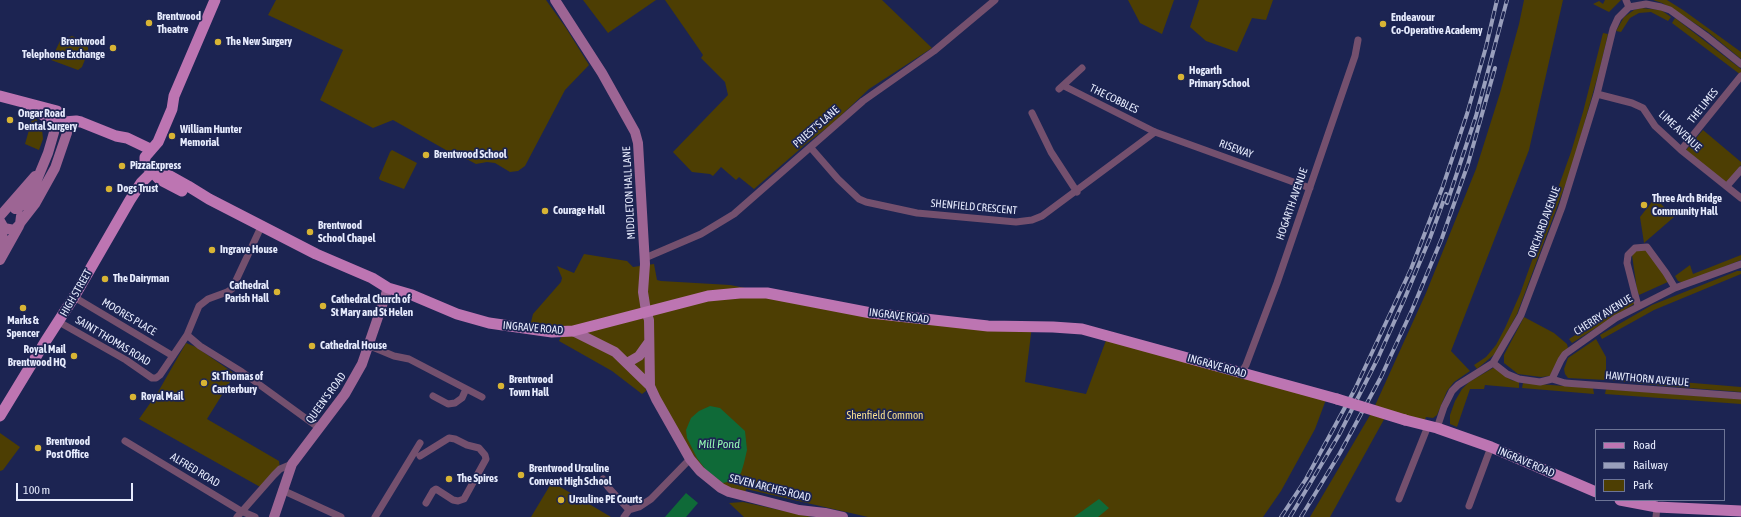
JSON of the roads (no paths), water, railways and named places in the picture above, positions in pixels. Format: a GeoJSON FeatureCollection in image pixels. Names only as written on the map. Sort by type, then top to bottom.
{"type":"FeatureCollection","features":[{"type":"Feature","properties":{"kind":"main road"},"geometry":{"type":"LineString","coordinates":[[146,146],[152,138],[166,108],[174,96],[215,0]]}},
{"type":"Feature","properties":{"kind":"main road"},"geometry":{"type":"LineString","coordinates":[[0,96],[57,111],[64,122],[81,122],[116,136],[125,144],[136,149],[158,142],[172,109],[174,96]]}},
{"type":"Feature","properties":{"kind":"main road"},"geometry":{"type":"LineString","coordinates":[[146,146],[153,157],[152,172]]}},
{"type":"Feature","properties":{"kind":"main road","name":"INGRAVE ROAD"},"geometry":{"type":"LineString","coordinates":[[152,172],[163,172],[209,199],[316,254],[372,278],[388,288],[412,295],[473,320],[552,332],[573,331],[708,296],[740,293],[767,294],[871,313],[988,326],[1082,329],[1337,399],[1432,427],[1491,447],[1595,492]]}},
{"type":"Feature","properties":{"kind":"main road","name":"HIGH STREET"},"geometry":{"type":"LineString","coordinates":[[0,416],[45,342],[59,322],[141,183],[152,172]]}},
{"type":"Feature","properties":{"kind":"main road"},"geometry":{"type":"LineString","coordinates":[[1623,501],[1657,512],[1741,511]]}},
{"type":"Feature","properties":{"kind":"street","name":"MIDDLETON HALL LANE"},"geometry":{"type":"LineString","coordinates":[[555,0],[602,73],[635,132],[638,142],[645,258],[643,292],[646,311]]}},
{"type":"Feature","properties":{"kind":"street","name":"PRIEST'S LANE"},"geometry":{"type":"LineString","coordinates":[[645,258],[676,246],[727,219],[742,208],[778,174],[811,148],[863,101],[934,51],[996,0]]}},
{"type":"Feature","properties":{"kind":"street"},"geometry":{"type":"LineString","coordinates":[[1626,0],[1629,7],[1646,4],[1670,10],[1741,64]]}},
{"type":"Feature","properties":{"kind":"street","name":"ORCHARD AVENUE"},"geometry":{"type":"LineString","coordinates":[[1399,499],[1432,427],[1455,388],[1493,362],[1522,315],[1562,207],[1597,94],[1613,29],[1618,18],[1629,7]]}},
{"type":"Feature","properties":{"kind":"street","name":"HOGARTH AVENUE"},"geometry":{"type":"LineString","coordinates":[[1241,373],[1246,365],[1277,282],[1355,56],[1358,40]]}},
{"type":"Feature","properties":{"kind":"street","name":"THE COBBLES"},"geometry":{"type":"LineString","coordinates":[[1082,68],[1061,87],[1155,132]]}},
{"type":"Feature","properties":{"kind":"street","name":"THE LIMES"},"geometry":{"type":"LineString","coordinates":[[1681,150],[1741,76]]}},
{"type":"Feature","properties":{"kind":"street","name":"LIME AVENUE"},"geometry":{"type":"LineString","coordinates":[[1597,94],[1632,103],[1643,108],[1655,126],[1681,150],[1741,198]]}},
{"type":"Feature","properties":{"kind":"street"},"geometry":{"type":"LineString","coordinates":[[1032,113],[1051,152],[1077,192]]}},
{"type":"Feature","properties":{"kind":"street"},"geometry":{"type":"LineString","coordinates":[[0,256],[5,217],[21,206],[25,201],[45,164],[55,129],[64,122],[67,133],[56,168],[35,204],[20,224],[0,260]]}},
{"type":"Feature","properties":{"kind":"street","name":"SHENFIELD CRESCENT"},"geometry":{"type":"LineString","coordinates":[[811,148],[838,179],[859,199],[875,205],[903,211],[1016,222],[1032,220],[1042,216],[1077,192],[1155,132]]}},
{"type":"Feature","properties":{"kind":"street","name":"RISEWAY"},"geometry":{"type":"LineString","coordinates":[[1155,132],[1310,188]]}},
{"type":"Feature","properties":{"kind":"street"},"geometry":{"type":"LineString","coordinates":[[1727,186],[1741,170]]}},
{"type":"Feature","properties":{"kind":"street"},"geometry":{"type":"LineString","coordinates":[[5,217],[20,214],[20,224]]}},
{"type":"Feature","properties":{"kind":"street"},"geometry":{"type":"LineString","coordinates":[[5,217],[10,230],[20,224]]}},
{"type":"Feature","properties":{"kind":"street","name":"SAINT THOMAS ROAD"},"geometry":{"type":"LineString","coordinates":[[59,322],[111,351],[154,378],[160,375],[187,335],[201,303],[232,289],[262,226]]}},
{"type":"Feature","properties":{"kind":"street"},"geometry":{"type":"LineString","coordinates":[[1638,306],[1627,263],[1630,251],[1635,248],[1646,248],[1662,268],[1675,288]]}},
{"type":"Feature","properties":{"kind":"street","name":"CHERRY AVENUE"},"geometry":{"type":"LineString","coordinates":[[1552,379],[1565,354],[1616,318],[1675,288],[1741,264]]}},
{"type":"Feature","properties":{"kind":"street","name":"QUEEN'S ROAD"},"geometry":{"type":"LineString","coordinates":[[274,517],[292,464],[349,388],[362,364],[370,346],[388,288]]}},
{"type":"Feature","properties":{"kind":"street","name":"MOORES PLACE"},"geometry":{"type":"LineString","coordinates":[[74,297],[173,356]]}},
{"type":"Feature","properties":{"kind":"street","name":"SEVEN ARCHES ROAD"},"geometry":{"type":"LineString","coordinates":[[646,311],[649,320],[650,386]]}},
{"type":"Feature","properties":{"kind":"street","name":"SEVEN ARCHES ROAD"},"geometry":{"type":"LineString","coordinates":[[573,331],[615,352],[650,386],[690,459],[709,479],[729,492],[799,510],[825,512],[843,517]]}},
{"type":"Feature","properties":{"kind":"street"},"geometry":{"type":"LineString","coordinates":[[187,335],[200,346],[242,372],[319,428]]}},
{"type":"Feature","properties":{"kind":"street"},"geometry":{"type":"LineString","coordinates":[[627,363],[639,356],[649,342]]}},
{"type":"Feature","properties":{"kind":"street"},"geometry":{"type":"LineString","coordinates":[[370,346],[394,356],[409,359],[482,397]]}},
{"type":"Feature","properties":{"kind":"street"},"geometry":{"type":"LineString","coordinates":[[1493,362],[1507,374],[1519,379],[1540,382],[1552,379]]}},
{"type":"Feature","properties":{"kind":"street","name":"HAWTHORN AVENUE"},"geometry":{"type":"LineString","coordinates":[[1552,379],[1564,383],[1741,396]]}},
{"type":"Feature","properties":{"kind":"street"},"geometry":{"type":"LineString","coordinates":[[433,396],[448,404],[455,403],[462,398],[466,389]]}},
{"type":"Feature","properties":{"kind":"street"},"geometry":{"type":"LineString","coordinates":[[375,517],[419,456],[449,438],[479,448],[485,454],[486,459],[464,499],[458,501],[453,500],[434,489],[426,503]]}},
{"type":"Feature","properties":{"kind":"street","name":"ALFRED ROAD"},"geometry":{"type":"LineString","coordinates":[[124,441],[239,514],[255,517]]}},
{"type":"Feature","properties":{"kind":"street"},"geometry":{"type":"LineString","coordinates":[[419,456],[420,443]]}},
{"type":"Feature","properties":{"kind":"street"},"geometry":{"type":"LineString","coordinates":[[1469,506],[1491,447]]}},
{"type":"Feature","properties":{"kind":"street"},"geometry":{"type":"LineString","coordinates":[[624,517],[629,510],[639,507],[651,499],[690,459]]}},
{"type":"Feature","properties":{"kind":"street"},"geometry":{"type":"LineString","coordinates":[[239,514],[280,469],[292,464]]}},
{"type":"Feature","properties":{"kind":"street"},"geometry":{"type":"LineString","coordinates":[[603,479],[608,487],[629,510]]}},
{"type":"Feature","properties":{"kind":"street"},"geometry":{"type":"LineString","coordinates":[[282,490],[341,517]]}},
{"type":"Feature","properties":{"kind":"water","name":"Mill Pond"},"geometry":{"type":"Polygon","coordinates":[[[710,406],[720,408],[745,431],[747,450],[744,463],[741,473],[732,481],[723,483],[706,470],[697,458],[687,438],[686,430],[691,418],[699,411],[710,406]]]}},
{"type":"Feature","properties":{"kind":"water"},"geometry":{"type":"Polygon","coordinates":[[[686,493],[698,503],[686,517],[665,517],[686,493]]]}},
{"type":"Feature","properties":{"kind":"water"},"geometry":{"type":"Polygon","coordinates":[[[1099,499],[1109,508],[1098,517],[1074,517],[1099,499]]]}},
{"type":"Feature","properties":{"kind":"railway"},"geometry":{"type":"LineString","coordinates":[[1281,517],[1306,479],[1355,389],[1411,269],[1443,186],[1467,114],[1486,47],[1497,0]]}},
{"type":"Feature","properties":{"kind":"railway"},"geometry":{"type":"LineString","coordinates":[[1447,203],[1476,116],[1507,0]]}},
{"type":"Feature","properties":{"kind":"railway"},"geometry":{"type":"LineString","coordinates":[[1301,517],[1340,453],[1381,377],[1412,310],[1442,238],[1468,164],[1495,68]]}},
{"type":"Feature","properties":{"kind":"railway"},"geometry":{"type":"LineString","coordinates":[[1290,517],[1339,435],[1378,358],[1430,238],[1446,194]]}},
{"type":"Feature","properties":{"kind":"place","name":"Brentwood Theatre"},"geometry":{"type":"Point","coordinates":[149,23]}},
{"type":"Feature","properties":{"kind":"place","name":"Endeavour Co-Operative Academy"},"geometry":{"type":"Point","coordinates":[1383,24]}},
{"type":"Feature","properties":{"kind":"place","name":"The New Surgery"},"geometry":{"type":"Point","coordinates":[218,42]}},
{"type":"Feature","properties":{"kind":"place","name":"Brentwood Telephone Exchange"},"geometry":{"type":"Point","coordinates":[113,48]}},
{"type":"Feature","properties":{"kind":"place","name":"Hogarth Primary School"},"geometry":{"type":"Point","coordinates":[1181,77]}},
{"type":"Feature","properties":{"kind":"place","name":"Ongar Road Dental Surgery"},"geometry":{"type":"Point","coordinates":[10,120]}},
{"type":"Feature","properties":{"kind":"place","name":"William Hunter Memorial"},"geometry":{"type":"Point","coordinates":[172,136]}},
{"type":"Feature","properties":{"kind":"place","name":"Brentwood School"},"geometry":{"type":"Point","coordinates":[426,155]}},
{"type":"Feature","properties":{"kind":"place","name":"PizzaExpress"},"geometry":{"type":"Point","coordinates":[122,166]}},
{"type":"Feature","properties":{"kind":"place","name":"Dogs Trust"},"geometry":{"type":"Point","coordinates":[109,189]}},
{"type":"Feature","properties":{"kind":"place","name":"Three Arch Bridge Community Hall"},"geometry":{"type":"Point","coordinates":[1644,205]}},
{"type":"Feature","properties":{"kind":"place","name":"Courage Hall"},"geometry":{"type":"Point","coordinates":[545,211]}},
{"type":"Feature","properties":{"kind":"place","name":"Brentwood School Chapel"},"geometry":{"type":"Point","coordinates":[310,232]}},
{"type":"Feature","properties":{"kind":"place","name":"Ingrave House"},"geometry":{"type":"Point","coordinates":[212,250]}},
{"type":"Feature","properties":{"kind":"place","name":"The Dairyman"},"geometry":{"type":"Point","coordinates":[105,279]}},
{"type":"Feature","properties":{"kind":"place","name":"Cathedral Parish Hall"},"geometry":{"type":"Point","coordinates":[277,292]}},
{"type":"Feature","properties":{"kind":"place","name":"Cathedral Church of St Mary and St Helen"},"geometry":{"type":"Point","coordinates":[323,306]}},
{"type":"Feature","properties":{"kind":"place","name":"Marks & Spencer"},"geometry":{"type":"Point","coordinates":[23,308]}},
{"type":"Feature","properties":{"kind":"place","name":"Cathedral House"},"geometry":{"type":"Point","coordinates":[312,346]}},
{"type":"Feature","properties":{"kind":"place","name":"Royal Mail Brentwood HQ"},"geometry":{"type":"Point","coordinates":[74,356]}},
{"type":"Feature","properties":{"kind":"place","name":"St Thomas of Canterbury"},"geometry":{"type":"Point","coordinates":[204,383]}},
{"type":"Feature","properties":{"kind":"place","name":"Brentwood Town Hall"},"geometry":{"type":"Point","coordinates":[501,386]}},
{"type":"Feature","properties":{"kind":"place","name":"Royal Mail"},"geometry":{"type":"Point","coordinates":[133,397]}},
{"type":"Feature","properties":{"kind":"place","name":"Brentwood Post Office"},"geometry":{"type":"Point","coordinates":[38,448]}},
{"type":"Feature","properties":{"kind":"place","name":"Brentwood Ursuline Convent High School"},"geometry":{"type":"Point","coordinates":[521,475]}},
{"type":"Feature","properties":{"kind":"place","name":"The Spires"},"geometry":{"type":"Point","coordinates":[449,479]}},
{"type":"Feature","properties":{"kind":"place","name":"Ursuline PE Courts"},"geometry":{"type":"Point","coordinates":[561,500]}},
{"type":"Feature","properties":{"kind":"park label","name":"Shenfield Common"},"geometry":{"type":"Point","coordinates":[885,416]}}]}
